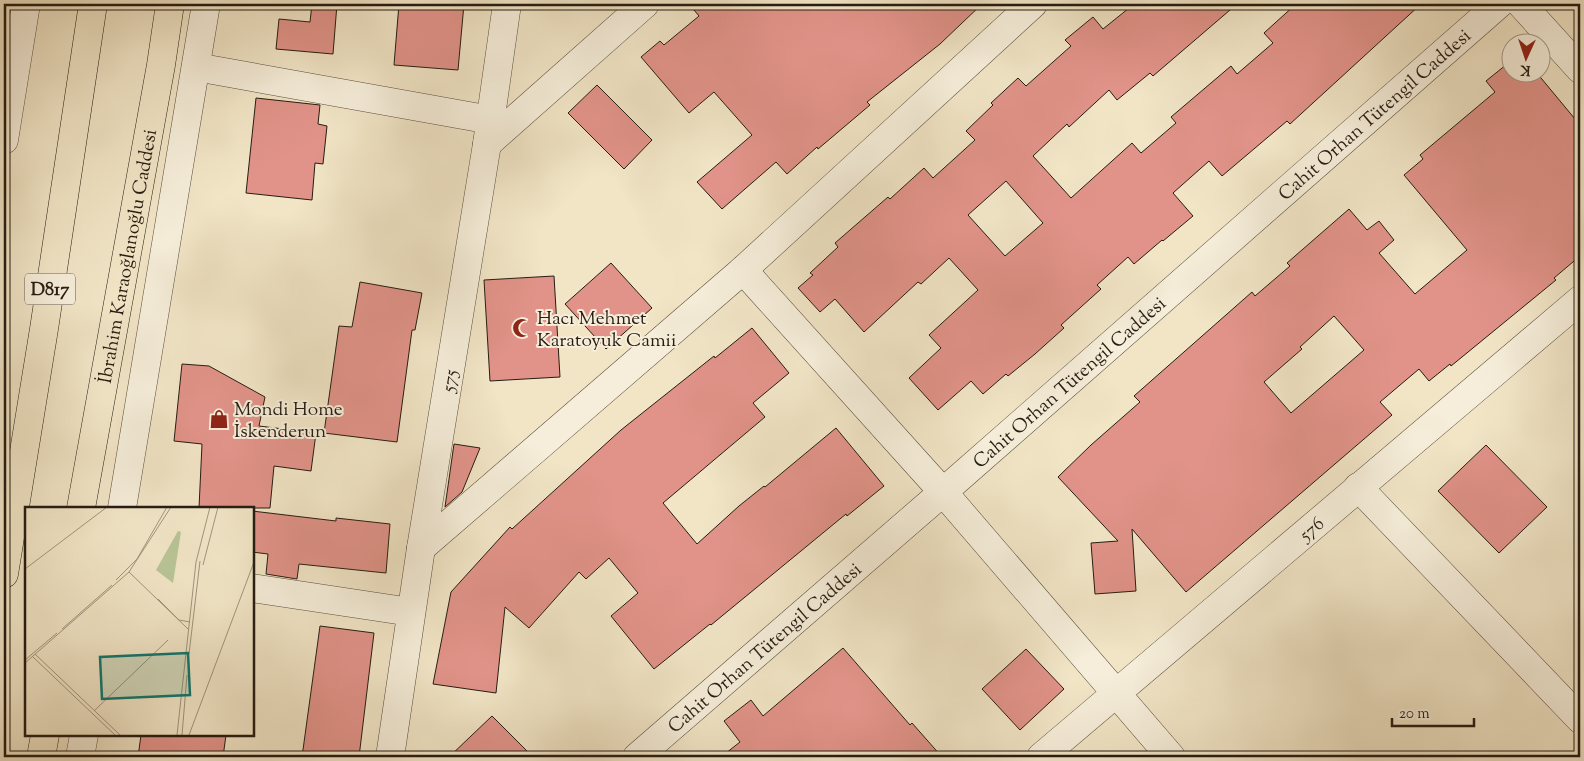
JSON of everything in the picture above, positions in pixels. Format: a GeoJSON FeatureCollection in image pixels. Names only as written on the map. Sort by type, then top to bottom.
{"type":"FeatureCollection","features":[{"type":"Feature","properties":{"kind":"highway","name":"D817"},"geometry":{"type":"LineString","coordinates":[[4,574],[44,329],[93,4]]}},
{"type":"Feature","properties":{"kind":"highway","name":"İbrahim Karaoğlanoğlu Caddesi"},"geometry":{"type":"LineString","coordinates":[[81,507],[161,65],[170,4]]}},
{"type":"Feature","properties":{"kind":"highway"},"geometry":{"type":"LineString","coordinates":[[41,757],[45,736]]}},
{"type":"Feature","properties":{"kind":"street"},"geometry":{"type":"LineString","coordinates":[[4,140],[26,4]]}},
{"type":"Feature","properties":{"kind":"street"},"geometry":{"type":"LineString","coordinates":[[122,507],[206,4]]}},
{"type":"Feature","properties":{"kind":"street","name":"575"},"geometry":{"type":"LineString","coordinates":[[390,757],[420,548],[489,132],[507,4]]}},
{"type":"Feature","properties":{"kind":"street"},"geometry":{"type":"LineString","coordinates":[[196,67],[489,132],[645,4]]}},
{"type":"Feature","properties":{"kind":"street"},"geometry":{"type":"LineString","coordinates":[[420,548],[743,270],[1033,4]]}},
{"type":"Feature","properties":{"kind":"street","name":"Cahit Orhan Tütengil Caddesi"},"geometry":{"type":"LineString","coordinates":[[637,757],[943,492],[1499,4]]}},
{"type":"Feature","properties":{"kind":"street"},"geometry":{"type":"LineString","coordinates":[[1521,4],[1580,69]]}},
{"type":"Feature","properties":{"kind":"street"},"geometry":{"type":"LineString","coordinates":[[743,270],[943,492],[1171,757]]}},
{"type":"Feature","properties":{"kind":"street","name":"576"},"geometry":{"type":"LineString","coordinates":[[1041,757],[1580,300]]}},
{"type":"Feature","properties":{"kind":"street"},"geometry":{"type":"LineString","coordinates":[[1358,487],[1580,719]]}},
{"type":"Feature","properties":{"kind":"street"},"geometry":{"type":"LineString","coordinates":[[254,588],[411,612]]}},
{"type":"Feature","properties":{"kind":"street"},"geometry":{"type":"LineString","coordinates":[[80,757],[84,736]]}},
{"type":"Feature","properties":{"kind":"building"},"geometry":{"type":"Polygon","coordinates":[[[312,4],[337,4],[333,54],[276,49],[279,19],[310,22],[312,4]]]}},
{"type":"Feature","properties":{"kind":"building"},"geometry":{"type":"Polygon","coordinates":[[[399,4],[464,4],[458,70],[394,65],[399,4]]]}},
{"type":"Feature","properties":{"kind":"building"},"geometry":{"type":"Polygon","coordinates":[[[689,4],[982,4],[940,44],[867,102],[870,105],[818,149],[817,147],[787,174],[776,162],[722,209],[697,182],[752,135],[714,92],[689,113],[641,57],[660,41],[664,45],[699,16],[689,4]]]}},
{"type":"Feature","properties":{"kind":"building"},"geometry":{"type":"Polygon","coordinates":[[[1134,4],[1237,4],[1153,76],[1150,73],[1117,100],[1109,90],[1069,127],[1067,124],[1033,156],[1071,198],[1132,143],[1141,153],[1176,123],[1171,117],[1231,66],[1237,74],[1273,43],[1264,33],[1296,4],[1421,4],[1290,124],[1287,121],[1222,176],[1209,161],[1173,193],[1193,216],[1134,264],[1128,257],[1097,285],[1101,289],[1061,325],[1064,328],[1035,354],[1008,376],[1006,374],[983,394],[971,381],[938,410],[909,378],[941,348],[929,335],[978,290],[949,258],[921,284],[918,282],[864,332],[835,299],[820,312],[798,288],[813,275],[810,273],[838,247],[835,243],[888,197],[890,199],[924,168],[933,178],[975,140],[966,131],[993,105],[991,103],[1018,78],[1026,86],[1071,46],[1065,40],[1093,17],[1103,29],[1134,4]],[[1006,181],[968,215],[1005,256],[1043,223],[1006,181]]]}},
{"type":"Feature","properties":{"kind":"building"},"geometry":{"type":"Polygon","coordinates":[[[1502,68],[1502,82],[1544,82],[1580,125],[1580,256],[1554,278],[1556,280],[1451,366],[1450,364],[1429,381],[1419,369],[1380,402],[1392,415],[1186,592],[1132,529],[1136,591],[1095,594],[1091,543],[1118,541],[1058,477],[1140,402],[1134,396],[1252,292],[1255,296],[1290,266],[1287,263],[1349,209],[1367,230],[1379,221],[1394,240],[1379,253],[1415,294],[1467,250],[1404,175],[1423,159],[1420,155],[1495,92],[1486,81],[1502,68]],[[1334,316],[1300,347],[1302,349],[1264,382],[1291,413],[1364,350],[1334,316]]]}},
{"type":"Feature","properties":{"kind":"building"},"geometry":{"type":"Polygon","coordinates":[[[597,85],[652,140],[624,169],[568,113],[597,85]]]}},
{"type":"Feature","properties":{"kind":"building"},"geometry":{"type":"Polygon","coordinates":[[[256,98],[320,105],[318,124],[327,126],[323,164],[315,163],[312,200],[246,193],[256,98]]]}},
{"type":"Feature","properties":{"kind":"building"},"geometry":{"type":"Polygon","coordinates":[[[611,263],[652,308],[606,349],[565,304],[611,263]]]}},
{"type":"Feature","properties":{"kind":"building","name":"Hacı Mehmet Karatoyuk Camii"},"geometry":{"type":"Polygon","coordinates":[[[554,276],[560,377],[490,381],[484,280],[554,276]]]}},
{"type":"Feature","properties":{"kind":"building"},"geometry":{"type":"Polygon","coordinates":[[[360,282],[422,293],[415,330],[412,330],[397,442],[324,433],[339,326],[352,327],[360,282]]]}},
{"type":"Feature","properties":{"kind":"building"},"geometry":{"type":"Polygon","coordinates":[[[752,328],[789,373],[753,403],[765,417],[663,503],[697,544],[739,506],[836,428],[884,486],[847,516],[846,514],[711,625],[654,669],[611,616],[638,593],[609,558],[586,579],[579,572],[529,628],[505,607],[496,693],[433,684],[451,592],[510,527],[512,529],[621,430],[752,328]]]}},
{"type":"Feature","properties":{"kind":"building"},"geometry":{"type":"Polygon","coordinates":[[[182,364],[209,366],[265,397],[259,426],[316,433],[311,471],[274,466],[270,508],[199,507],[202,444],[174,441],[182,364]]]}},
{"type":"Feature","properties":{"kind":"building"},"geometry":{"type":"Polygon","coordinates":[[[454,444],[480,448],[462,492],[445,507],[454,444]]]}},
{"type":"Feature","properties":{"kind":"building"},"geometry":{"type":"Polygon","coordinates":[[[1486,445],[1547,507],[1499,553],[1438,491],[1486,445]]]}},
{"type":"Feature","properties":{"kind":"building"},"geometry":{"type":"Polygon","coordinates":[[[254,511],[336,521],[336,518],[390,524],[386,573],[299,564],[297,579],[266,574],[268,554],[254,552],[254,511]]]}},
{"type":"Feature","properties":{"kind":"building"},"geometry":{"type":"Polygon","coordinates":[[[320,626],[374,633],[359,757],[302,757],[320,626]]]}},
{"type":"Feature","properties":{"kind":"building"},"geometry":{"type":"Polygon","coordinates":[[[843,648],[910,725],[912,723],[942,757],[721,757],[740,742],[724,721],[751,700],[763,716],[843,648]]]}},
{"type":"Feature","properties":{"kind":"building"},"geometry":{"type":"Polygon","coordinates":[[[1026,649],[1064,689],[1020,730],[982,689],[1026,649]]]}},
{"type":"Feature","properties":{"kind":"building"},"geometry":{"type":"Polygon","coordinates":[[[492,716],[533,757],[449,757],[492,716]]]}},
{"type":"Feature","properties":{"kind":"building"},"geometry":{"type":"Polygon","coordinates":[[[141,736],[226,736],[223,757],[138,757],[141,736]]]}},
{"type":"Feature","properties":{"kind":"place","name":"Hacı Mehmet Karatoyuk Camii"},"geometry":{"type":"Point","coordinates":[522,328]}},
{"type":"Feature","properties":{"kind":"place","name":"Mondi Home İskenderun"},"geometry":{"type":"Point","coordinates":[219,419]}}]}
